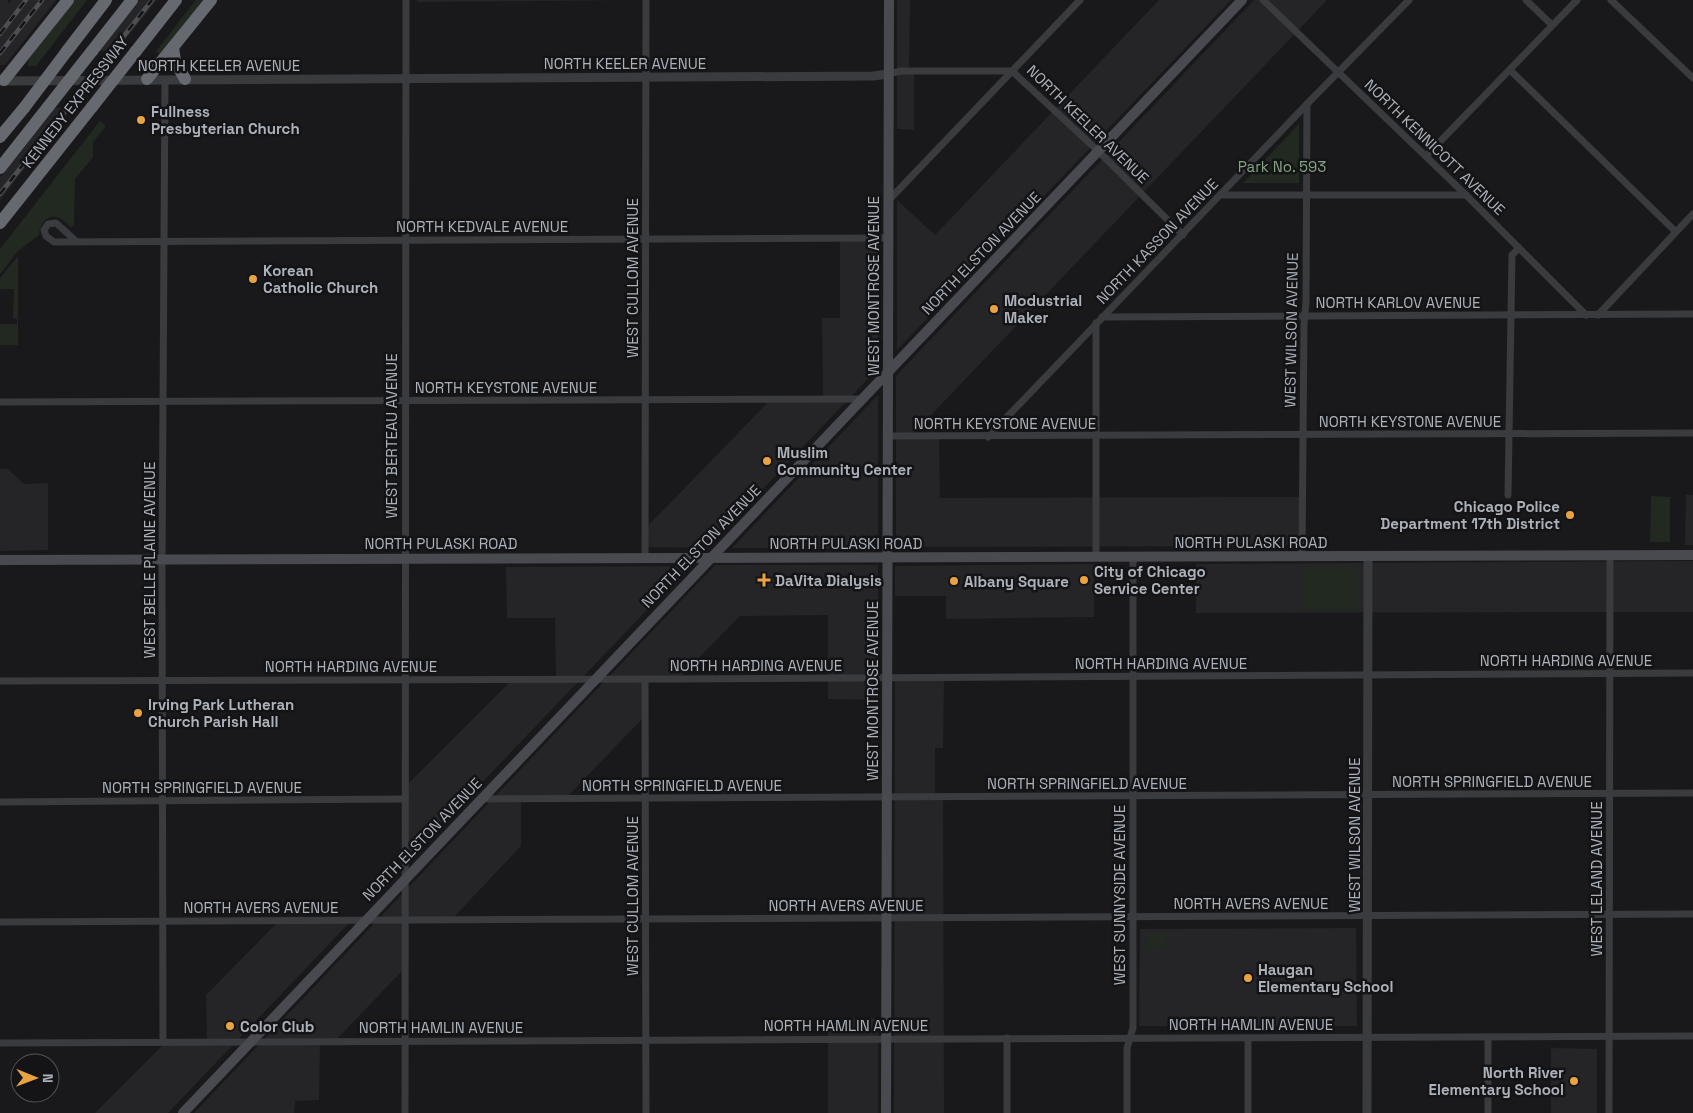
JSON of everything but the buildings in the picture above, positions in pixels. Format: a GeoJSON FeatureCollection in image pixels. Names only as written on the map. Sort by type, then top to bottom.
{"type":"FeatureCollection","features":[{"type":"Feature","properties":{"kind":"highway"},"geometry":{"type":"LineString","coordinates":[[2,80],[68,0]]}},
{"type":"Feature","properties":{"kind":"highway"},"geometry":{"type":"LineString","coordinates":[[0,137],[106,0]]}},
{"type":"Feature","properties":{"kind":"highway"},"geometry":{"type":"LineString","coordinates":[[0,168],[132,0]]}},
{"type":"Feature","properties":{"kind":"highway","name":"KENNEDY EXPRESSWAY"},"geometry":{"type":"LineString","coordinates":[[0,223],[176,0]]}},
{"type":"Feature","properties":{"kind":"highway"},"geometry":{"type":"LineString","coordinates":[[147,79],[211,0]]}},
{"type":"Feature","properties":{"kind":"highway"},"geometry":{"type":"LineString","coordinates":[[173,47],[174,61],[185,79]]}},
{"type":"Feature","properties":{"kind":"main road","name":"WEST MONTROSE AVENUE"},"geometry":{"type":"LineString","coordinates":[[886,1113],[889,0]]}},
{"type":"Feature","properties":{"kind":"main road","name":"NORTH ELSTON AVENUE"},"geometry":{"type":"LineString","coordinates":[[183,1113],[1242,0]]}},
{"type":"Feature","properties":{"kind":"main road","name":"NORTH PULASKI ROAD"},"geometry":{"type":"LineString","coordinates":[[0,560],[1693,555]]}},
{"type":"Feature","properties":{"kind":"street","name":"WEST BERTEAU AVENUE"},"geometry":{"type":"LineString","coordinates":[[405,1113],[406,0]]}},
{"type":"Feature","properties":{"kind":"street","name":"WEST CULLOM AVENUE"},"geometry":{"type":"LineString","coordinates":[[645,557],[646,0]]}},
{"type":"Feature","properties":{"kind":"street"},"geometry":{"type":"LineString","coordinates":[[888,201],[1080,0]]}},
{"type":"Feature","properties":{"kind":"street","name":"NORTH KENNICOTT AVENUE"},"geometry":{"type":"LineString","coordinates":[[1263,0],[1466,194],[1586,315]]}},
{"type":"Feature","properties":{"kind":"street","name":"NORTH KASSON AVENUE"},"geometry":{"type":"LineString","coordinates":[[988,437],[1102,316],[1183,235],[1306,104],[1409,0]]}},
{"type":"Feature","properties":{"kind":"street"},"geometry":{"type":"LineString","coordinates":[[1526,0],[1552,25]]}},
{"type":"Feature","properties":{"kind":"street"},"geometry":{"type":"LineString","coordinates":[[1426,156],[1577,0]]}},
{"type":"Feature","properties":{"kind":"street"},"geometry":{"type":"LineString","coordinates":[[1611,0],[1693,78]]}},
{"type":"Feature","properties":{"kind":"street"},"geometry":{"type":"LineString","coordinates":[[1510,70],[1676,232]]}},
{"type":"Feature","properties":{"kind":"street","name":"NORTH KEELER AVENUE"},"geometry":{"type":"LineString","coordinates":[[2,80],[874,76],[901,72],[1012,71],[1098,151],[1183,235]]}},
{"type":"Feature","properties":{"kind":"street","name":"WEST BELLE PLAINE AVENUE"},"geometry":{"type":"LineString","coordinates":[[163,1042],[162,559],[164,79]]}},
{"type":"Feature","properties":{"kind":"street","name":"WEST WILSON AVENUE"},"geometry":{"type":"LineString","coordinates":[[1302,556],[1306,104]]}},
{"type":"Feature","properties":{"kind":"street"},"geometry":{"type":"LineString","coordinates":[[1220,195],[1466,194]]}},
{"type":"Feature","properties":{"kind":"street"},"geometry":{"type":"LineString","coordinates":[[1598,315],[1693,214]]}},
{"type":"Feature","properties":{"kind":"street","name":"NORTH KEDVALE AVENUE"},"geometry":{"type":"LineString","coordinates":[[76,240],[888,238]]}},
{"type":"Feature","properties":{"kind":"street"},"geometry":{"type":"LineString","coordinates":[[1508,495],[1512,255],[1519,248]]}},
{"type":"Feature","properties":{"kind":"street","name":"NORTH KARLOV AVENUE"},"geometry":{"type":"LineString","coordinates":[[1102,316],[1693,314]]}},
{"type":"Feature","properties":{"kind":"street"},"geometry":{"type":"LineString","coordinates":[[1096,323],[1096,557]]}},
{"type":"Feature","properties":{"kind":"street","name":"NORTH KEYSTONE AVENUE"},"geometry":{"type":"LineString","coordinates":[[0,402],[862,399]]}},
{"type":"Feature","properties":{"kind":"street","name":"NORTH KEYSTONE AVENUE"},"geometry":{"type":"LineString","coordinates":[[888,436],[1693,433]]}},
{"type":"Feature","properties":{"kind":"street","name":"WEST WILSON AVENUE"},"geometry":{"type":"LineString","coordinates":[[1367,1113],[1368,556]]}},
{"type":"Feature","properties":{"kind":"street","name":"WEST LELAND AVENUE"},"geometry":{"type":"LineString","coordinates":[[1609,1113],[1610,556]]}},
{"type":"Feature","properties":{"kind":"street","name":"WEST SUNNYSIDE AVENUE"},"geometry":{"type":"LineString","coordinates":[[1127,1113],[1127,1048],[1133,1028],[1133,557]]}},
{"type":"Feature","properties":{"kind":"street","name":"NORTH HARDING AVENUE"},"geometry":{"type":"LineString","coordinates":[[0,681],[1693,673]]}},
{"type":"Feature","properties":{"kind":"street","name":"WEST CULLOM AVENUE"},"geometry":{"type":"LineString","coordinates":[[645,679],[646,1113]]}},
{"type":"Feature","properties":{"kind":"street","name":"NORTH SPRINGFIELD AVENUE"},"geometry":{"type":"LineString","coordinates":[[481,799],[1693,793]]}},
{"type":"Feature","properties":{"kind":"street","name":"NORTH SPRINGFIELD AVENUE"},"geometry":{"type":"LineString","coordinates":[[0,802],[405,799]]}},
{"type":"Feature","properties":{"kind":"street","name":"NORTH AVERS AVENUE"},"geometry":{"type":"LineString","coordinates":[[0,922],[1693,914]]}},
{"type":"Feature","properties":{"kind":"street","name":"NORTH HAMLIN AVENUE"},"geometry":{"type":"LineString","coordinates":[[0,1043],[1693,1036]]}},
{"type":"Feature","properties":{"kind":"street"},"geometry":{"type":"LineString","coordinates":[[1488,1037],[1488,1113]]}},
{"type":"Feature","properties":{"kind":"street"},"geometry":{"type":"LineString","coordinates":[[1007,1038],[1007,1113]]}},
{"type":"Feature","properties":{"kind":"street"},"geometry":{"type":"LineString","coordinates":[[1248,1038],[1248,1113]]}},
{"type":"Feature","properties":{"kind":"shaded area"},"geometry":{"type":"Polygon","coordinates":[[[0,0],[8,0],[8,4],[12,0],[56,0],[5,65],[0,65],[0,0]]]}},
{"type":"Feature","properties":{"kind":"shaded area"},"geometry":{"type":"Polygon","coordinates":[[[139,0],[157,0],[116,51],[99,51],[139,0]]]}},
{"type":"Feature","properties":{"kind":"shaded area"},"geometry":{"type":"Polygon","coordinates":[[[417,0],[634,0],[417,2],[417,0]]]}},
{"type":"Feature","properties":{"kind":"shaded area"},"geometry":{"type":"Polygon","coordinates":[[[897,0],[910,0],[909,72],[914,72],[914,130],[897,129],[897,0]]]}},
{"type":"Feature","properties":{"kind":"shaded area"},"geometry":{"type":"Polygon","coordinates":[[[1159,0],[1231,0],[897,350],[897,200],[935,235],[1159,0]]]}},
{"type":"Feature","properties":{"kind":"shaded area"},"geometry":{"type":"Polygon","coordinates":[[[1254,0],[1327,0],[912,435],[939,435],[940,498],[1302,497],[1301,546],[896,547],[896,376],[1254,0]]]}},
{"type":"Feature","properties":{"kind":"shaded area"},"geometry":{"type":"Polygon","coordinates":[[[55,108],[72,108],[0,200],[0,177],[55,108]]]}},
{"type":"Feature","properties":{"kind":"shaded area"},"geometry":{"type":"Polygon","coordinates":[[[840,237],[878,237],[878,368],[707,548],[647,547],[646,528],[770,400],[823,400],[822,318],[840,318],[840,237]]]}},
{"type":"Feature","properties":{"kind":"shaded area"},"geometry":{"type":"Polygon","coordinates":[[[878,395],[878,549],[732,548],[878,395]]]}},
{"type":"Feature","properties":{"kind":"shaded area"},"geometry":{"type":"Polygon","coordinates":[[[0,469],[8,469],[24,484],[48,483],[48,550],[0,551],[0,469]]]}},
{"type":"Feature","properties":{"kind":"shaded area"},"geometry":{"type":"Polygon","coordinates":[[[1686,495],[1693,495],[1693,545],[1685,545],[1686,495]]]}},
{"type":"Feature","properties":{"kind":"shaded area"},"geometry":{"type":"Polygon","coordinates":[[[1693,561],[1693,612],[1196,613],[1196,564],[1693,561]]]}},
{"type":"Feature","properties":{"kind":"shaded area","name":"Albany Square"},"geometry":{"type":"Polygon","coordinates":[[[1094,564],[1094,617],[946,619],[946,596],[895,596],[895,566],[1094,564]]]}},
{"type":"Feature","properties":{"kind":"shaded area"},"geometry":{"type":"Polygon","coordinates":[[[715,565],[878,565],[879,700],[828,699],[828,615],[740,616],[679,678],[645,678],[644,717],[566,798],[521,798],[521,846],[452,919],[404,919],[403,970],[335,1041],[320,1041],[319,1100],[295,1101],[294,1113],[194,1113],[715,565]]]}},
{"type":"Feature","properties":{"kind":"shaded area"},"geometry":{"type":"Polygon","coordinates":[[[689,566],[406,862],[406,786],[512,680],[556,680],[555,618],[507,618],[506,567],[689,566]]]}},
{"type":"Feature","properties":{"kind":"shaded area"},"geometry":{"type":"Polygon","coordinates":[[[895,679],[944,679],[943,748],[935,748],[935,799],[943,799],[944,1113],[894,1113],[895,679]]]}},
{"type":"Feature","properties":{"kind":"shaded area"},"geometry":{"type":"Polygon","coordinates":[[[350,922],[168,1113],[95,1113],[164,1044],[207,1043],[206,995],[277,923],[350,922]]]}},
{"type":"Feature","properties":{"kind":"shaded area","name":"Haugan Elementary School"},"geometry":{"type":"Polygon","coordinates":[[[1356,928],[1357,1026],[1139,1026],[1140,929],[1356,928]]]}},
{"type":"Feature","properties":{"kind":"shaded area"},"geometry":{"type":"Polygon","coordinates":[[[878,1018],[878,1113],[828,1113],[828,1019],[878,1018]]]}},
{"type":"Feature","properties":{"kind":"shaded area","name":"North River Elementary School"},"geometry":{"type":"Polygon","coordinates":[[[1551,1048],[1597,1049],[1597,1113],[1551,1113],[1551,1048]]]}},
{"type":"Feature","properties":{"kind":"green space"},"geometry":{"type":"Polygon","coordinates":[[[75,0],[87,0],[36,66],[28,66],[30,57],[75,0]]]}},
{"type":"Feature","properties":{"kind":"green space"},"geometry":{"type":"Polygon","coordinates":[[[196,0],[203,0],[160,54],[156,51],[196,0]]]}},
{"type":"Feature","properties":{"kind":"green space"},"geometry":{"type":"Polygon","coordinates":[[[100,121],[106,126],[93,142],[93,157],[75,179],[74,225],[71,227],[57,217],[50,217],[42,224],[39,235],[18,251],[0,274],[0,249],[100,121]]]}},
{"type":"Feature","properties":{"kind":"green space","name":"Park No. 593"},"geometry":{"type":"Polygon","coordinates":[[[1299,124],[1299,183],[1243,183],[1299,124]]]}},
{"type":"Feature","properties":{"kind":"green space"},"geometry":{"type":"Polygon","coordinates":[[[18,256],[18,345],[0,345],[0,324],[17,324],[17,319],[13,318],[14,289],[0,289],[0,278],[18,256]]]}},
{"type":"Feature","properties":{"kind":"green space"},"geometry":{"type":"Polygon","coordinates":[[[1651,496],[1670,497],[1670,542],[1650,542],[1651,496]]]}},
{"type":"Feature","properties":{"kind":"green space"},"geometry":{"type":"Polygon","coordinates":[[[1304,568],[1358,568],[1358,610],[1303,610],[1304,568]]]}},
{"type":"Feature","properties":{"kind":"green space"},"geometry":{"type":"Polygon","coordinates":[[[1148,933],[1165,933],[1166,950],[1148,950],[1148,933]]]}},
{"type":"Feature","properties":{"kind":"railway"},"geometry":{"type":"LineString","coordinates":[[0,34],[26,0]]}},
{"type":"Feature","properties":{"kind":"railway"},"geometry":{"type":"LineString","coordinates":[[0,53],[42,0]]}},
{"type":"Feature","properties":{"kind":"railway"},"geometry":{"type":"LineString","coordinates":[[0,194],[152,0]]}},
{"type":"Feature","properties":{"kind":"place","name":"Fullness Presbyterian Church"},"geometry":{"type":"Point","coordinates":[141,120]}},
{"type":"Feature","properties":{"kind":"place","name":"Korean Catholic Church"},"geometry":{"type":"Point","coordinates":[253,279]}},
{"type":"Feature","properties":{"kind":"place","name":"Modustrial Maker"},"geometry":{"type":"Point","coordinates":[994,309]}},
{"type":"Feature","properties":{"kind":"place","name":"Muslim Community Center"},"geometry":{"type":"Point","coordinates":[767,461]}},
{"type":"Feature","properties":{"kind":"place","name":"Chicago Police Department 17th District"},"geometry":{"type":"Point","coordinates":[1570,515]}},
{"type":"Feature","properties":{"kind":"place","name":"DaVita Dialysis"},"geometry":{"type":"Point","coordinates":[764,580]}},
{"type":"Feature","properties":{"kind":"place","name":"City of Chicago Service Center"},"geometry":{"type":"Point","coordinates":[1084,580]}},
{"type":"Feature","properties":{"kind":"place","name":"Albany Square"},"geometry":{"type":"Point","coordinates":[954,581]}},
{"type":"Feature","properties":{"kind":"place","name":"Irving Park Lutheran Church Parish Hall"},"geometry":{"type":"Point","coordinates":[138,713]}},
{"type":"Feature","properties":{"kind":"place","name":"Haugan Elementary School"},"geometry":{"type":"Point","coordinates":[1248,978]}},
{"type":"Feature","properties":{"kind":"place","name":"Color Club"},"geometry":{"type":"Point","coordinates":[230,1026]}},
{"type":"Feature","properties":{"kind":"place","name":"North River Elementary School"},"geometry":{"type":"Point","coordinates":[1574,1081]}}]}
